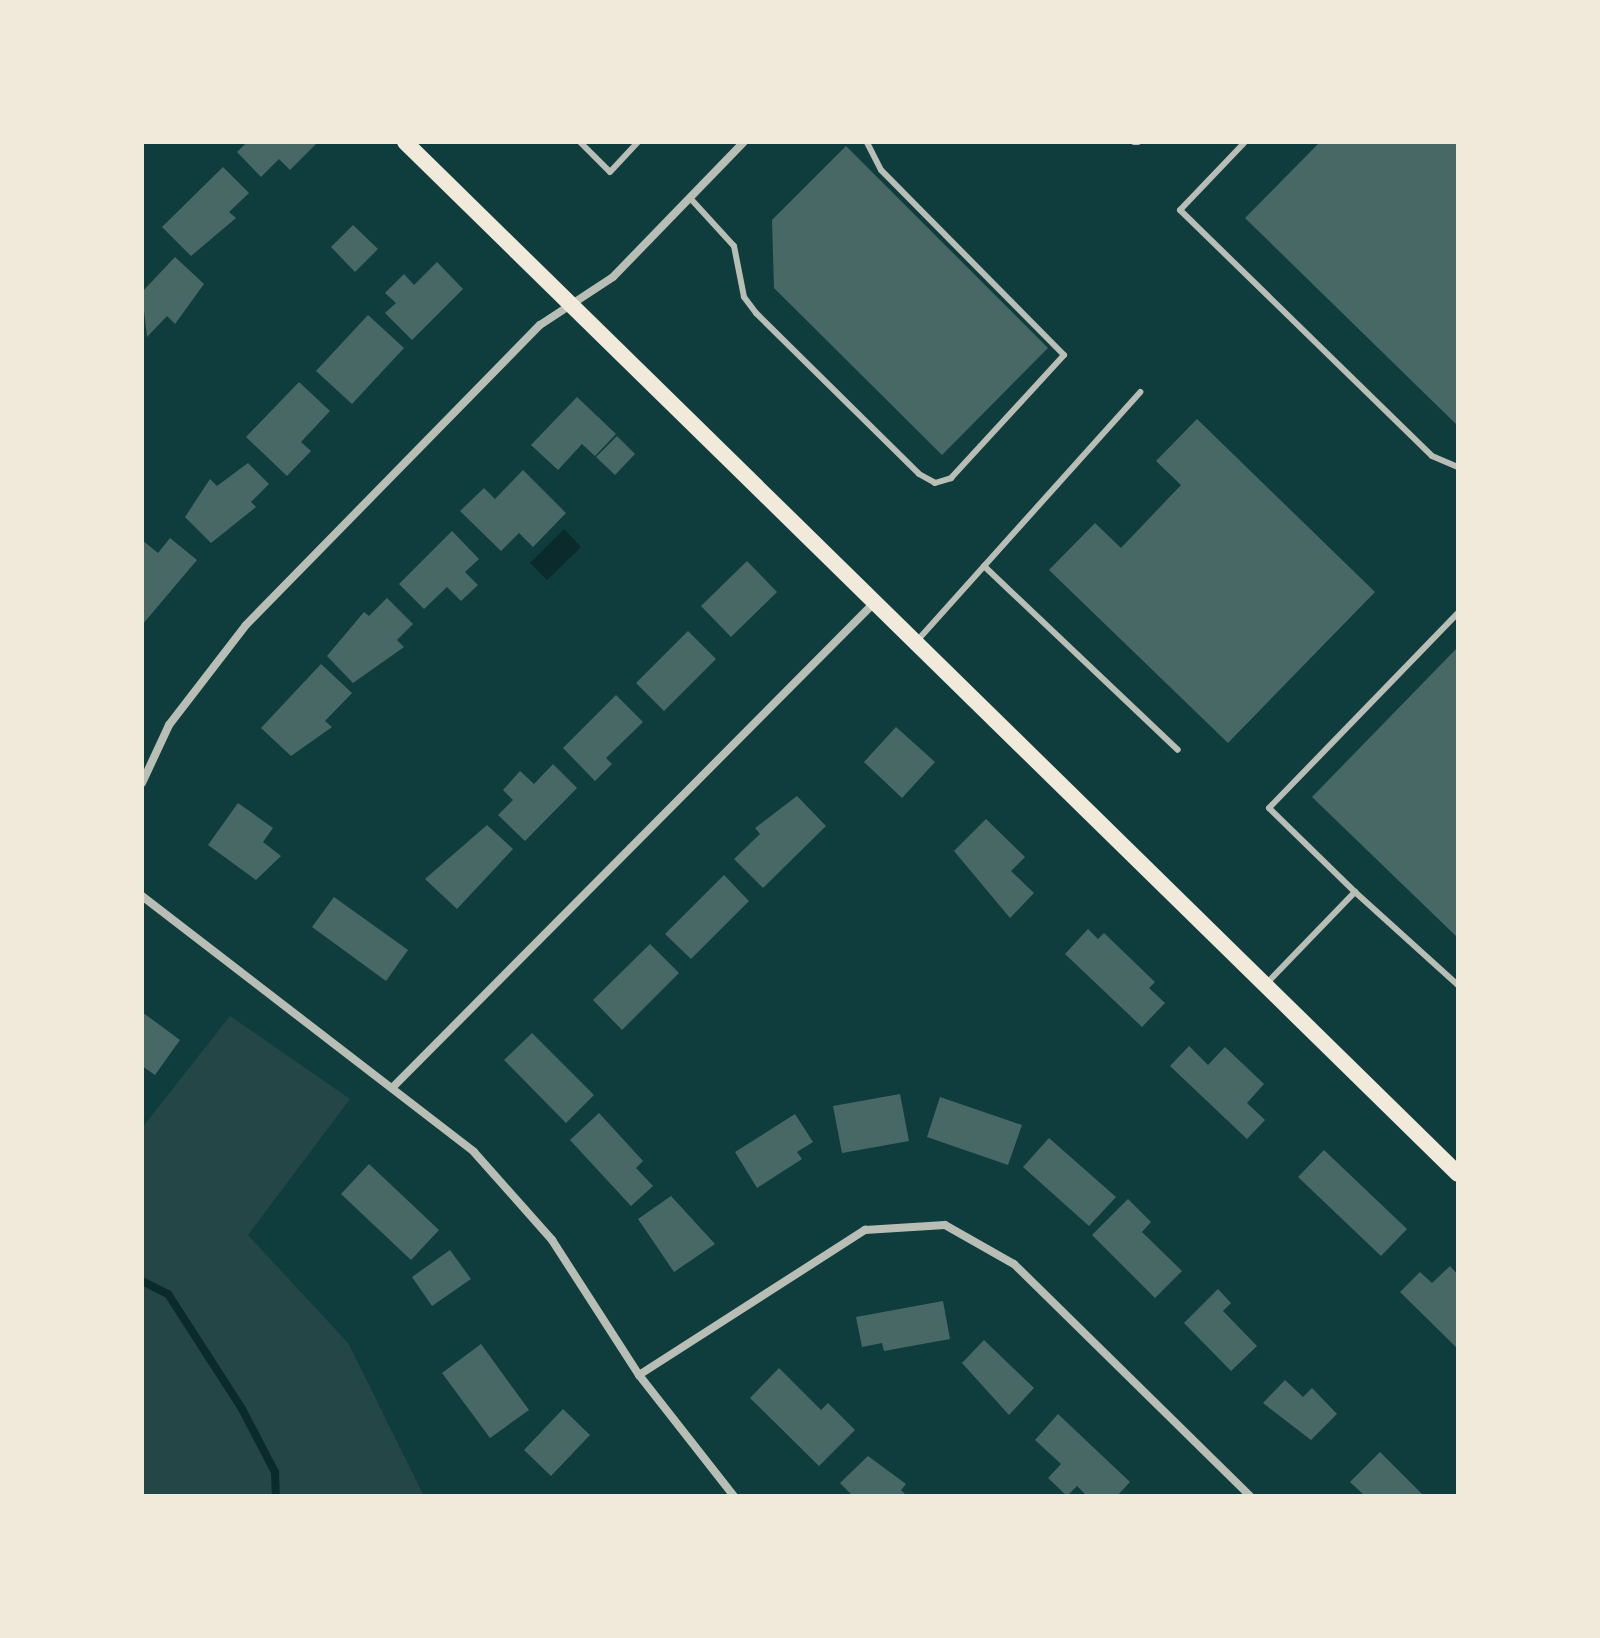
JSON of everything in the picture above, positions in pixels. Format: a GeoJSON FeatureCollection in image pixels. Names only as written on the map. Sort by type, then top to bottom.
{"type":"FeatureCollection","features":[{"type":"Feature","properties":{"kind":"main road"},"geometry":{"type":"LineString","coordinates":[[405,142],[569,307],[1458,1174]]}},
{"type":"Feature","properties":{"kind":"street"},"geometry":{"type":"LineString","coordinates":[[142,783],[169,725],[246,625],[540,325],[613,277],[744,142]]}},
{"type":"Feature","properties":{"kind":"street"},"geometry":{"type":"LineString","coordinates":[[394,1086],[873,604]]}},
{"type":"Feature","properties":{"kind":"street"},"geometry":{"type":"LineString","coordinates":[[142,896],[394,1086],[517,1195],[639,1375],[734,1496]]}},
{"type":"Feature","properties":{"kind":"street"},"geometry":{"type":"LineString","coordinates":[[639,1375],[865,1230],[945,1225],[1014,1264],[1250,1496]]}},
{"type":"Feature","properties":{"kind":"lane"},"geometry":{"type":"LineString","coordinates":[[580,142],[610,172],[638,142]]}},
{"type":"Feature","properties":{"kind":"lane"},"geometry":{"type":"LineString","coordinates":[[690,198],[734,246],[744,297],[756,313],[897,452],[935,483],[951,478],[1064,355],[881,170],[867,142]]}},
{"type":"Feature","properties":{"kind":"lane"},"geometry":{"type":"LineString","coordinates":[[1245,142],[1180,210],[1432,456],[1458,467]]}},
{"type":"Feature","properties":{"kind":"lane"},"geometry":{"type":"LineString","coordinates":[[914,644],[1140,392]]}},
{"type":"Feature","properties":{"kind":"lane"},"geometry":{"type":"LineString","coordinates":[[984,566],[1178,750]]}},
{"type":"Feature","properties":{"kind":"lane"},"geometry":{"type":"LineString","coordinates":[[1458,613],[1269,808],[1355,892],[1458,985]]}},
{"type":"Feature","properties":{"kind":"lane"},"geometry":{"type":"LineString","coordinates":[[1264,986],[1355,892]]}},
{"type":"Feature","properties":{"kind":"shaded area"},"geometry":{"type":"Polygon","coordinates":[[[564,529],[581,547],[547,580],[530,563],[564,529]]]}},
{"type":"Feature","properties":{"kind":"shaded area"},"geometry":{"type":"Polygon","coordinates":[[[230,1016],[350,1099],[248,1235],[348,1343],[424,1496],[142,1496],[142,1128],[230,1016]]]}},
{"type":"Feature","properties":{"kind":"building"},"geometry":{"type":"Polygon","coordinates":[[[247,142],[316,144],[290,170],[279,159],[261,177],[237,152],[247,142]]]}},
{"type":"Feature","properties":{"kind":"building"},"geometry":{"type":"Polygon","coordinates":[[[1320,142],[1458,142],[1458,426],[1245,218],[1320,142]]]}},
{"type":"Feature","properties":{"kind":"building"},"geometry":{"type":"Polygon","coordinates":[[[846,146],[1048,348],[942,455],[774,288],[772,220],[846,146]]]}},
{"type":"Feature","properties":{"kind":"building"},"geometry":{"type":"Polygon","coordinates":[[[223,167],[249,193],[229,212],[236,218],[191,256],[162,227],[223,167]]]}},
{"type":"Feature","properties":{"kind":"building"},"geometry":{"type":"Polygon","coordinates":[[[353,225],[378,249],[355,272],[331,247],[353,225]]]}},
{"type":"Feature","properties":{"kind":"building"},"geometry":{"type":"Polygon","coordinates":[[[175,257],[204,284],[175,324],[167,316],[147,337],[142,292],[175,257]]]}},
{"type":"Feature","properties":{"kind":"building"},"geometry":{"type":"Polygon","coordinates":[[[437,262],[463,289],[412,340],[385,313],[396,303],[385,293],[404,274],[414,285],[437,262]]]}},
{"type":"Feature","properties":{"kind":"building"},"geometry":{"type":"Polygon","coordinates":[[[368,315],[404,348],[352,404],[316,371],[368,315]]]}},
{"type":"Feature","properties":{"kind":"building"},"geometry":{"type":"Polygon","coordinates":[[[299,382],[330,411],[301,442],[311,451],[287,476],[246,437],[299,382]]]}},
{"type":"Feature","properties":{"kind":"building"},"geometry":{"type":"Polygon","coordinates":[[[577,397],[616,434],[595,456],[582,444],[558,470],[531,445],[577,397]]]}},
{"type":"Feature","properties":{"kind":"building"},"geometry":{"type":"Polygon","coordinates":[[[1197,419],[1375,592],[1228,743],[1049,570],[1095,523],[1121,548],[1181,485],[1156,461],[1197,419]]]}},
{"type":"Feature","properties":{"kind":"building"},"geometry":{"type":"Polygon","coordinates":[[[617,436],[635,454],[615,475],[596,457],[617,436]]]}},
{"type":"Feature","properties":{"kind":"building"},"geometry":{"type":"Polygon","coordinates":[[[248,463],[269,484],[251,502],[256,507],[211,543],[185,517],[210,479],[217,486],[248,463]]]}},
{"type":"Feature","properties":{"kind":"building"},"geometry":{"type":"Polygon","coordinates":[[[523,470],[566,513],[533,547],[519,533],[501,551],[460,511],[484,488],[495,499],[523,470]]]}},
{"type":"Feature","properties":{"kind":"building"},"geometry":{"type":"Polygon","coordinates":[[[452,531],[479,559],[465,572],[478,585],[461,601],[447,587],[424,609],[399,584],[452,531]]]}},
{"type":"Feature","properties":{"kind":"building"},"geometry":{"type":"Polygon","coordinates":[[[170,538],[197,560],[142,625],[142,540],[158,553],[170,538]]]}},
{"type":"Feature","properties":{"kind":"building"},"geometry":{"type":"Polygon","coordinates":[[[747,561],[777,592],[731,637],[701,606],[747,561]]]}},
{"type":"Feature","properties":{"kind":"building"},"geometry":{"type":"Polygon","coordinates":[[[387,598],[413,624],[397,640],[404,647],[353,683],[327,656],[364,612],[369,616],[387,598]]]}},
{"type":"Feature","properties":{"kind":"building"},"geometry":{"type":"Polygon","coordinates":[[[688,631],[716,659],[664,711],[636,683],[688,631]]]}},
{"type":"Feature","properties":{"kind":"building"},"geometry":{"type":"Polygon","coordinates":[[[1458,647],[1458,938],[1312,797],[1458,647]]]}},
{"type":"Feature","properties":{"kind":"building"},"geometry":{"type":"Polygon","coordinates":[[[321,664],[352,693],[325,721],[332,727],[291,756],[261,728],[321,664]]]}},
{"type":"Feature","properties":{"kind":"building"},"geometry":{"type":"Polygon","coordinates":[[[616,695],[643,722],[606,758],[612,764],[595,781],[563,748],[616,695]]]}},
{"type":"Feature","properties":{"kind":"building"},"geometry":{"type":"Polygon","coordinates":[[[896,727],[935,762],[902,798],[864,762],[896,727]]]}},
{"type":"Feature","properties":{"kind":"building"},"geometry":{"type":"Polygon","coordinates":[[[553,764],[577,788],[525,841],[498,815],[513,800],[503,790],[520,771],[534,784],[553,764]]]}},
{"type":"Feature","properties":{"kind":"building"},"geometry":{"type":"Polygon","coordinates":[[[797,796],[826,826],[763,888],[734,859],[760,834],[755,828],[797,796]]]}},
{"type":"Feature","properties":{"kind":"building"},"geometry":{"type":"Polygon","coordinates":[[[238,803],[273,828],[263,842],[281,856],[256,880],[208,845],[238,803]]]}},
{"type":"Feature","properties":{"kind":"building"},"geometry":{"type":"Polygon","coordinates":[[[986,819],[1025,857],[1011,871],[1034,893],[1010,918],[954,851],[986,819]]]}},
{"type":"Feature","properties":{"kind":"building"},"geometry":{"type":"Polygon","coordinates":[[[487,825],[513,849],[457,909],[425,879],[487,825]]]}},
{"type":"Feature","properties":{"kind":"building"},"geometry":{"type":"Polygon","coordinates":[[[724,875],[749,901],[691,959],[665,934],[724,875]]]}},
{"type":"Feature","properties":{"kind":"building"},"geometry":{"type":"Polygon","coordinates":[[[334,897],[408,950],[386,981],[312,927],[334,897]]]}},
{"type":"Feature","properties":{"kind":"building"},"geometry":{"type":"Polygon","coordinates":[[[1088,929],[1098,939],[1104,933],[1155,982],[1149,988],[1165,1003],[1142,1027],[1065,954],[1088,929]]]}},
{"type":"Feature","properties":{"kind":"building"},"geometry":{"type":"Polygon","coordinates":[[[650,944],[679,973],[622,1030],[593,1000],[650,944]]]}},
{"type":"Feature","properties":{"kind":"building"},"geometry":{"type":"Polygon","coordinates":[[[142,1012],[180,1040],[155,1075],[142,1066],[142,1012]]]}},
{"type":"Feature","properties":{"kind":"building"},"geometry":{"type":"Polygon","coordinates":[[[532,1033],[594,1095],[566,1123],[504,1060],[532,1033]]]}},
{"type":"Feature","properties":{"kind":"building"},"geometry":{"type":"Polygon","coordinates":[[[1189,1046],[1208,1065],[1225,1047],[1264,1084],[1247,1103],[1265,1120],[1247,1139],[1170,1066],[1189,1046]]]}},
{"type":"Feature","properties":{"kind":"building"},"geometry":{"type":"Polygon","coordinates":[[[900,1094],[909,1141],[842,1153],[833,1106],[900,1094]]]}},
{"type":"Feature","properties":{"kind":"building"},"geometry":{"type":"Polygon","coordinates":[[[940,1097],[1022,1125],[1008,1165],[927,1137],[940,1097]]]}},
{"type":"Feature","properties":{"kind":"building"},"geometry":{"type":"Polygon","coordinates":[[[599,1113],[643,1161],[636,1168],[653,1186],[631,1206],[570,1140],[599,1113]]]}},
{"type":"Feature","properties":{"kind":"building"},"geometry":{"type":"Polygon","coordinates":[[[795,1114],[813,1142],[797,1152],[802,1159],[757,1188],[735,1152],[795,1114]]]}},
{"type":"Feature","properties":{"kind":"building"},"geometry":{"type":"Polygon","coordinates":[[[1049,1138],[1116,1197],[1089,1226],[1023,1167],[1049,1138]]]}},
{"type":"Feature","properties":{"kind":"building"},"geometry":{"type":"Polygon","coordinates":[[[1324,1150],[1407,1229],[1381,1256],[1298,1177],[1324,1150]]]}},
{"type":"Feature","properties":{"kind":"building"},"geometry":{"type":"Polygon","coordinates":[[[369,1164],[439,1230],[411,1260],[341,1194],[369,1164]]]}},
{"type":"Feature","properties":{"kind":"building"},"geometry":{"type":"Polygon","coordinates":[[[671,1196],[715,1244],[674,1272],[638,1219],[671,1196]]]}},
{"type":"Feature","properties":{"kind":"building"},"geometry":{"type":"Polygon","coordinates":[[[1128,1199],[1151,1222],[1142,1232],[1182,1271],[1155,1298],[1092,1235],[1128,1199]]]}},
{"type":"Feature","properties":{"kind":"building"},"geometry":{"type":"Polygon","coordinates":[[[450,1250],[471,1279],[432,1306],[412,1277],[450,1250]]]}},
{"type":"Feature","properties":{"kind":"building"},"geometry":{"type":"Polygon","coordinates":[[[1450,1266],[1458,1275],[1458,1349],[1400,1292],[1420,1272],[1432,1283],[1450,1266]]]}},
{"type":"Feature","properties":{"kind":"building"},"geometry":{"type":"Polygon","coordinates":[[[1218,1289],[1231,1303],[1223,1311],[1257,1346],[1231,1371],[1184,1323],[1218,1289]]]}},
{"type":"Feature","properties":{"kind":"building"},"geometry":{"type":"Polygon","coordinates":[[[943,1301],[950,1339],[884,1351],[882,1343],[862,1347],[856,1317],[943,1301]]]}},
{"type":"Feature","properties":{"kind":"building"},"geometry":{"type":"Polygon","coordinates":[[[984,1340],[1034,1388],[1009,1415],[962,1363],[984,1340]]]}},
{"type":"Feature","properties":{"kind":"building"},"geometry":{"type":"Polygon","coordinates":[[[481,1344],[529,1410],[490,1438],[442,1373],[481,1344]]]}},
{"type":"Feature","properties":{"kind":"building"},"geometry":{"type":"Polygon","coordinates":[[[779,1368],[821,1410],[828,1403],[855,1430],[819,1466],[750,1398],[779,1368]]]}},
{"type":"Feature","properties":{"kind":"building"},"geometry":{"type":"Polygon","coordinates":[[[1285,1380],[1303,1397],[1312,1388],[1337,1414],[1311,1440],[1263,1403],[1285,1380]]]}},
{"type":"Feature","properties":{"kind":"building"},"geometry":{"type":"Polygon","coordinates":[[[563,1409],[590,1435],[551,1476],[524,1450],[563,1409]]]}},
{"type":"Feature","properties":{"kind":"building"},"geometry":{"type":"Polygon","coordinates":[[[1058,1414],[1130,1482],[1117,1496],[1087,1496],[1077,1486],[1067,1496],[1048,1478],[1061,1464],[1035,1440],[1058,1414]]]}},
{"type":"Feature","properties":{"kind":"building"},"geometry":{"type":"Polygon","coordinates":[[[1380,1452],[1422,1494],[1365,1496],[1350,1482],[1380,1452]]]}},
{"type":"Feature","properties":{"kind":"building"},"geometry":{"type":"Polygon","coordinates":[[[868,1456],[906,1484],[901,1490],[907,1496],[853,1496],[840,1483],[868,1456]]]}},
{"type":"Feature","properties":{"kind":"waterway"},"geometry":{"type":"LineString","coordinates":[[142,1281],[168,1294],[242,1409],[275,1472],[276,1496]]}}]}
